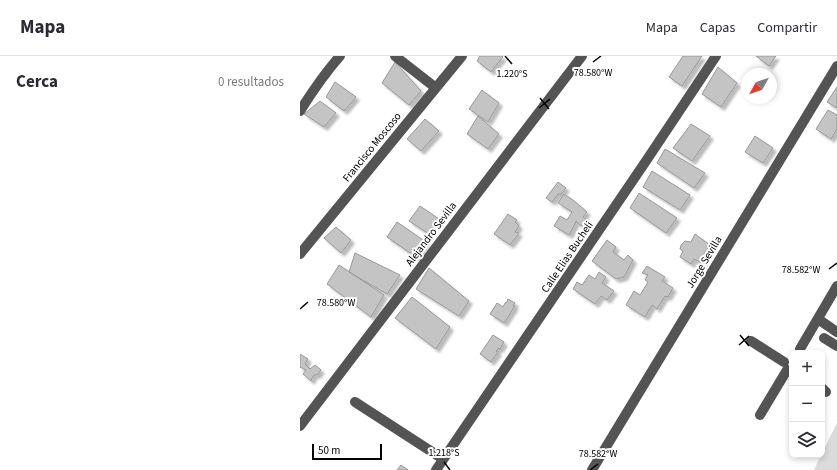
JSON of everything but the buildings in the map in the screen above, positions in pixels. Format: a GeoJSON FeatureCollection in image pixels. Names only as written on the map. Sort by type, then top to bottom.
{"type":"FeatureCollection","features":[{"type":"Feature","properties":{"kind":"street"},"geometry":{"type":"LineString","coordinates":[[300,112],[307,100],[340,56]]}},
{"type":"Feature","properties":{"kind":"street"},"geometry":{"type":"LineString","coordinates":[[395,56],[436,88]]}},
{"type":"Feature","properties":{"kind":"street","name":"Francisco Moscoso"},"geometry":{"type":"LineString","coordinates":[[300,254],[462,56]]}},
{"type":"Feature","properties":{"kind":"street","name":"Alejandro Sevilla"},"geometry":{"type":"LineString","coordinates":[[300,426],[582,56]]}},
{"type":"Feature","properties":{"kind":"street","name":"Calle Elias Bucheli"},"geometry":{"type":"LineString","coordinates":[[436,470],[716,56]]}},
{"type":"Feature","properties":{"kind":"street","name":"Jorge Sevilla"},"geometry":{"type":"LineString","coordinates":[[592,470],[837,66]]}},
{"type":"Feature","properties":{"kind":"street"},"geometry":{"type":"LineString","coordinates":[[800,349],[837,286]]}},
{"type":"Feature","properties":{"kind":"street"},"geometry":{"type":"LineString","coordinates":[[818,319],[836,328]]}},
{"type":"Feature","properties":{"kind":"street"},"geometry":{"type":"LineString","coordinates":[[824,338],[837,346]]}},
{"type":"Feature","properties":{"kind":"street"},"geometry":{"type":"LineString","coordinates":[[751,341],[785,366],[760,414]]}},
{"type":"Feature","properties":{"kind":"street"},"geometry":{"type":"LineString","coordinates":[[354,402],[443,459]]}},
{"type":"Feature","properties":{"kind":"shaded area"},"geometry":{"type":"Polygon","coordinates":[[[837,423],[837,470],[814,470],[820,458],[825,458],[825,447],[837,423]]]}}]}
